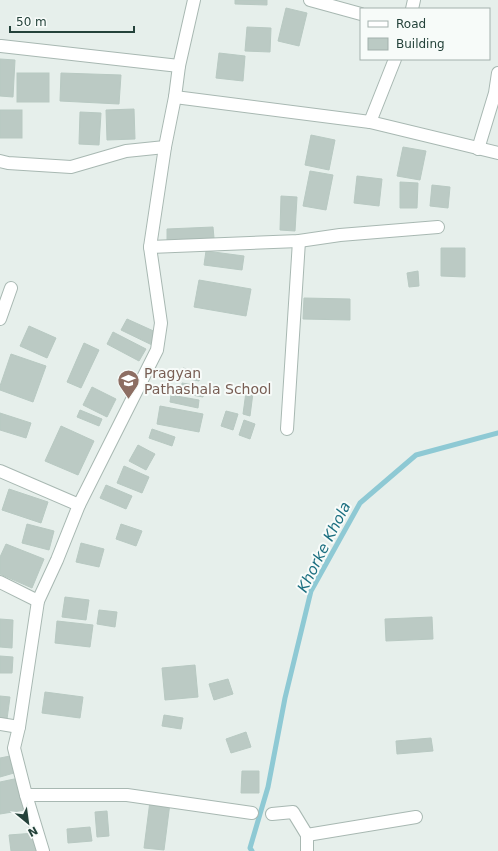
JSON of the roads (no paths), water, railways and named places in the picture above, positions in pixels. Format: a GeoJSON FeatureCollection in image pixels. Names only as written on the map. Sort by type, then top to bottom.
{"type":"FeatureCollection","features":[{"type":"Feature","properties":{"kind":"street"},"geometry":{"type":"LineString","coordinates":[[43,851],[14,748],[19,727],[38,601],[57,560],[79,505],[157,350],[161,323],[150,247],[179,66],[194,0]]}},
{"type":"Feature","properties":{"kind":"street"},"geometry":{"type":"LineString","coordinates":[[310,0],[360,14]]}},
{"type":"Feature","properties":{"kind":"street"},"geometry":{"type":"LineString","coordinates":[[1,46],[179,66]]}},
{"type":"Feature","properties":{"kind":"street"},"geometry":{"type":"LineString","coordinates":[[370,122],[395,60]]}},
{"type":"Feature","properties":{"kind":"street"},"geometry":{"type":"LineString","coordinates":[[478,149],[496,94],[498,73]]}},
{"type":"Feature","properties":{"kind":"street"},"geometry":{"type":"LineString","coordinates":[[175,97],[370,122],[498,154]]}},
{"type":"Feature","properties":{"kind":"street"},"geometry":{"type":"LineString","coordinates":[[0,161],[8,163],[71,167],[126,150],[165,147]]}},
{"type":"Feature","properties":{"kind":"street"},"geometry":{"type":"LineString","coordinates":[[150,247],[299,241],[340,235],[438,227]]}},
{"type":"Feature","properties":{"kind":"street"},"geometry":{"type":"LineString","coordinates":[[287,429],[299,241]]}},
{"type":"Feature","properties":{"kind":"street"},"geometry":{"type":"LineString","coordinates":[[0,319],[10,288]]}},
{"type":"Feature","properties":{"kind":"street"},"geometry":{"type":"LineString","coordinates":[[0,471],[79,505]]}},
{"type":"Feature","properties":{"kind":"street"},"geometry":{"type":"LineString","coordinates":[[0,582],[38,601]]}},
{"type":"Feature","properties":{"kind":"street"},"geometry":{"type":"LineString","coordinates":[[0,724],[19,727]]}},
{"type":"Feature","properties":{"kind":"street"},"geometry":{"type":"LineString","coordinates":[[26,794],[127,795],[252,813]]}},
{"type":"Feature","properties":{"kind":"street"},"geometry":{"type":"LineString","coordinates":[[272,814],[293,812],[306,834],[307,851]]}},
{"type":"Feature","properties":{"kind":"street"},"geometry":{"type":"LineString","coordinates":[[306,834],[416,817]]}},
{"type":"Feature","properties":{"kind":"waterway","name":"Khorke Khola"},"geometry":{"type":"LineString","coordinates":[[252,851],[250,848],[268,787],[285,698],[311,591],[360,503],[416,455],[498,433]]}},
{"type":"Feature","properties":{"kind":"place","name":"Pragyan Pathashala School"},"geometry":{"type":"Point","coordinates":[129,400]}}]}
